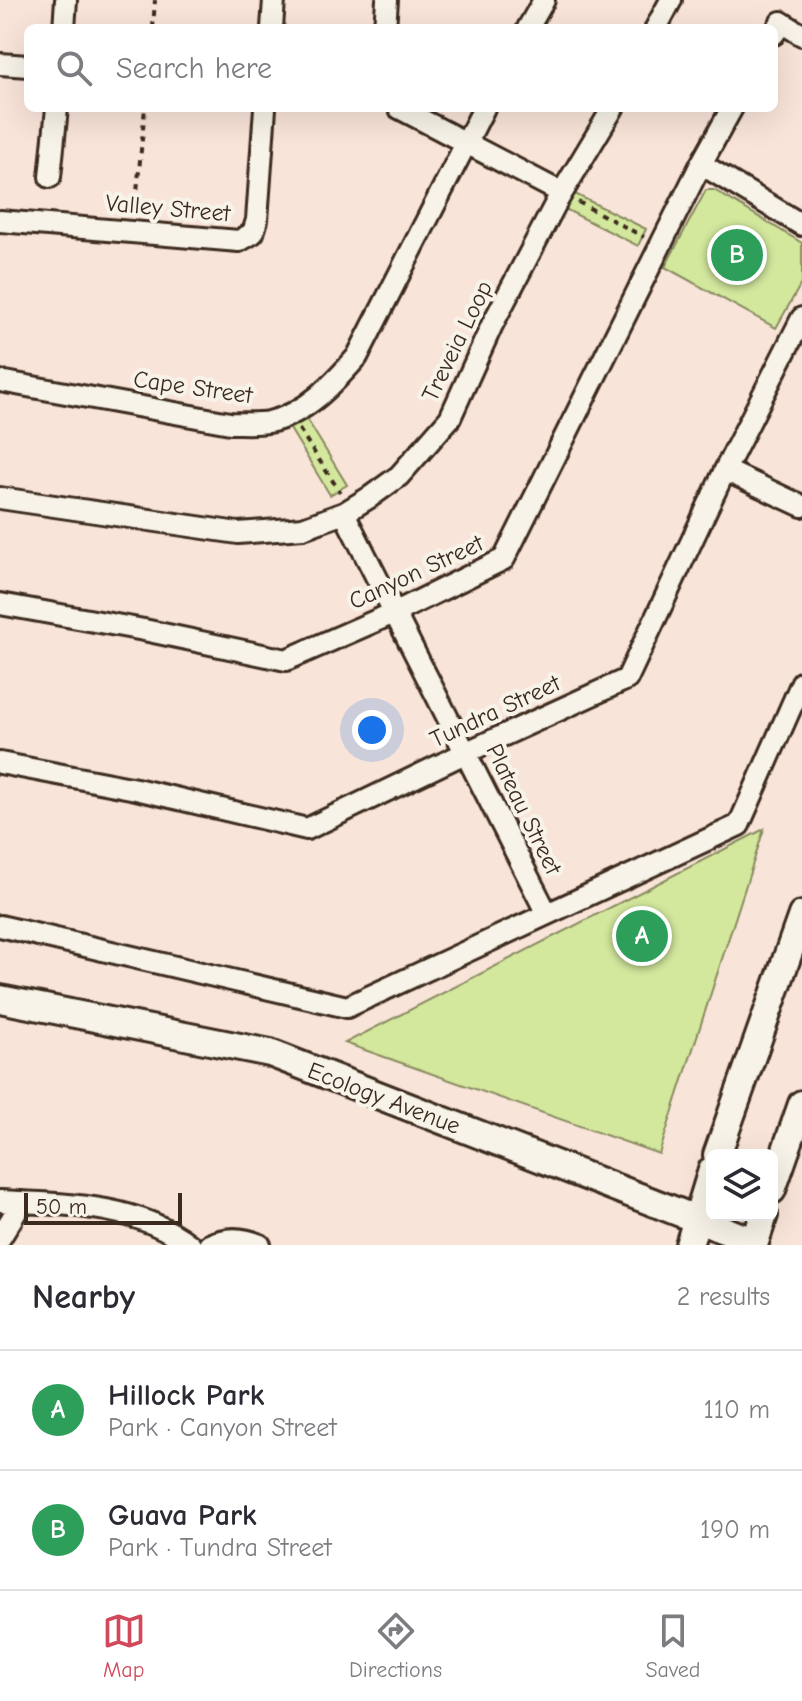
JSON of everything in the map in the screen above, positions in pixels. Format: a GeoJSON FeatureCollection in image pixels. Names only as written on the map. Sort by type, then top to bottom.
{"type":"FeatureCollection","features":[{"type":"Feature","properties":{"kind":"street"},"geometry":{"type":"LineString","coordinates":[[64,24],[66,0]]}},
{"type":"Feature","properties":{"kind":"street"},"geometry":{"type":"LineString","coordinates":[[272,24],[274,0]]}},
{"type":"Feature","properties":{"kind":"street"},"geometry":{"type":"LineString","coordinates":[[385,24],[387,0]]}},
{"type":"Feature","properties":{"kind":"street"},"geometry":{"type":"LineString","coordinates":[[530,24],[544,0]]}},
{"type":"Feature","properties":{"kind":"street"},"geometry":{"type":"LineString","coordinates":[[658,24],[671,0]]}},
{"type":"Feature","properties":{"kind":"street"},"geometry":{"type":"LineString","coordinates":[[778,27],[781,22],[802,35]]}},
{"type":"Feature","properties":{"kind":"street"},"geometry":{"type":"LineString","coordinates":[[0,64],[24,66]]}},
{"type":"Feature","properties":{"kind":"street"},"geometry":{"type":"LineString","coordinates":[[50,177],[57,112]]}},
{"type":"Feature","properties":{"kind":"street","name":"Valley Street"},"geometry":{"type":"LineString","coordinates":[[0,221],[239,241],[253,233],[257,220],[265,112]]}},
{"type":"Feature","properties":{"kind":"street"},"geometry":{"type":"LineString","coordinates":[[407,112],[562,193]]}},
{"type":"Feature","properties":{"kind":"street","name":"Cape Street"},"geometry":{"type":"LineString","coordinates":[[0,381],[230,423],[269,422],[300,410],[332,384],[357,357],[482,112]]}},
{"type":"Feature","properties":{"kind":"street","name":"Treveia Loop"},"geometry":{"type":"LineString","coordinates":[[0,498],[238,533],[303,528],[348,511],[399,476],[450,418],[492,325],[562,193],[611,112]]}},
{"type":"Feature","properties":{"kind":"street","name":"Canyon Street"},"geometry":{"type":"LineString","coordinates":[[0,604],[286,660],[396,612],[504,559],[730,112]]}},
{"type":"Feature","properties":{"kind":"street"},"geometry":{"type":"LineString","coordinates":[[701,164],[802,225]]}},
{"type":"Feature","properties":{"kind":"street","name":"Tundra Street"},"geometry":{"type":"LineString","coordinates":[[0,763],[136,789],[307,829],[627,679],[725,470],[802,318]]}},
{"type":"Feature","properties":{"kind":"street"},"geometry":{"type":"LineString","coordinates":[[725,470],[802,506]]}},
{"type":"Feature","properties":{"kind":"street","name":"Plateau Street"},"geometry":{"type":"LineString","coordinates":[[348,511],[547,914]]}},
{"type":"Feature","properties":{"kind":"street"},"geometry":{"type":"LineString","coordinates":[[0,926],[347,1007],[739,825],[802,682]]}},
{"type":"Feature","properties":{"kind":"street"},"geometry":{"type":"LineString","coordinates":[[719,1149],[802,915]]}},
{"type":"Feature","properties":{"kind":"street","name":"Ecology Avenue"},"geometry":{"type":"LineString","coordinates":[[0,999],[270,1053],[697,1218],[754,1244]]}},
{"type":"Feature","properties":{"kind":"street"},"geometry":{"type":"LineString","coordinates":[[778,1173],[802,1104]]}},
{"type":"Feature","properties":{"kind":"street"},"geometry":{"type":"LineString","coordinates":[[689,1245],[706,1189]]}},
{"type":"Feature","properties":{"kind":"street"},"geometry":{"type":"LineString","coordinates":[[0,1201],[95,1207],[134,1217],[175,1234],[190,1245]]}},
{"type":"Feature","properties":{"kind":"street"},"geometry":{"type":"LineString","coordinates":[[0,1238],[22,1202]]}},
{"type":"Feature","properties":{"kind":"street"},"geometry":{"type":"LineString","coordinates":[[754,1244],[762,1221]]}},
{"type":"Feature","properties":{"kind":"street"},"geometry":{"type":"LineString","coordinates":[[209,1245],[230,1238],[260,1245]]}},
{"type":"Feature","properties":{"kind":"path"},"geometry":{"type":"LineString","coordinates":[[153,24],[155,0]]}},
{"type":"Feature","properties":{"kind":"path"},"geometry":{"type":"LineString","coordinates":[[134,232],[145,112]]}},
{"type":"Feature","properties":{"kind":"path"},"geometry":{"type":"LineString","coordinates":[[562,193],[660,246]]}},
{"type":"Feature","properties":{"kind":"path"},"geometry":{"type":"LineString","coordinates":[[289,414],[348,511]]}},
{"type":"Feature","properties":{"kind":"green space"},"geometry":{"type":"Polygon","coordinates":[[[706,190],[714,190],[802,243],[802,282],[776,328],[665,267],[706,190]]]}},
{"type":"Feature","properties":{"kind":"green space"},"geometry":{"type":"Polygon","coordinates":[[[571,192],[646,229],[638,246],[563,208],[571,192]]]}},
{"type":"Feature","properties":{"kind":"green space"},"geometry":{"type":"Polygon","coordinates":[[[305,416],[347,485],[330,495],[286,422],[305,416]]]}},
{"type":"Feature","properties":{"kind":"green space"},"geometry":{"type":"Polygon","coordinates":[[[764,829],[659,1154],[345,1043],[764,829]]]}},
{"type":"Feature","properties":{"kind":"place","name":"Guava Park"},"geometry":{"type":"Point","coordinates":[737,255]}},
{"type":"Feature","properties":{"kind":"place","name":"Hillock Park"},"geometry":{"type":"Point","coordinates":[642,936]}}]}
